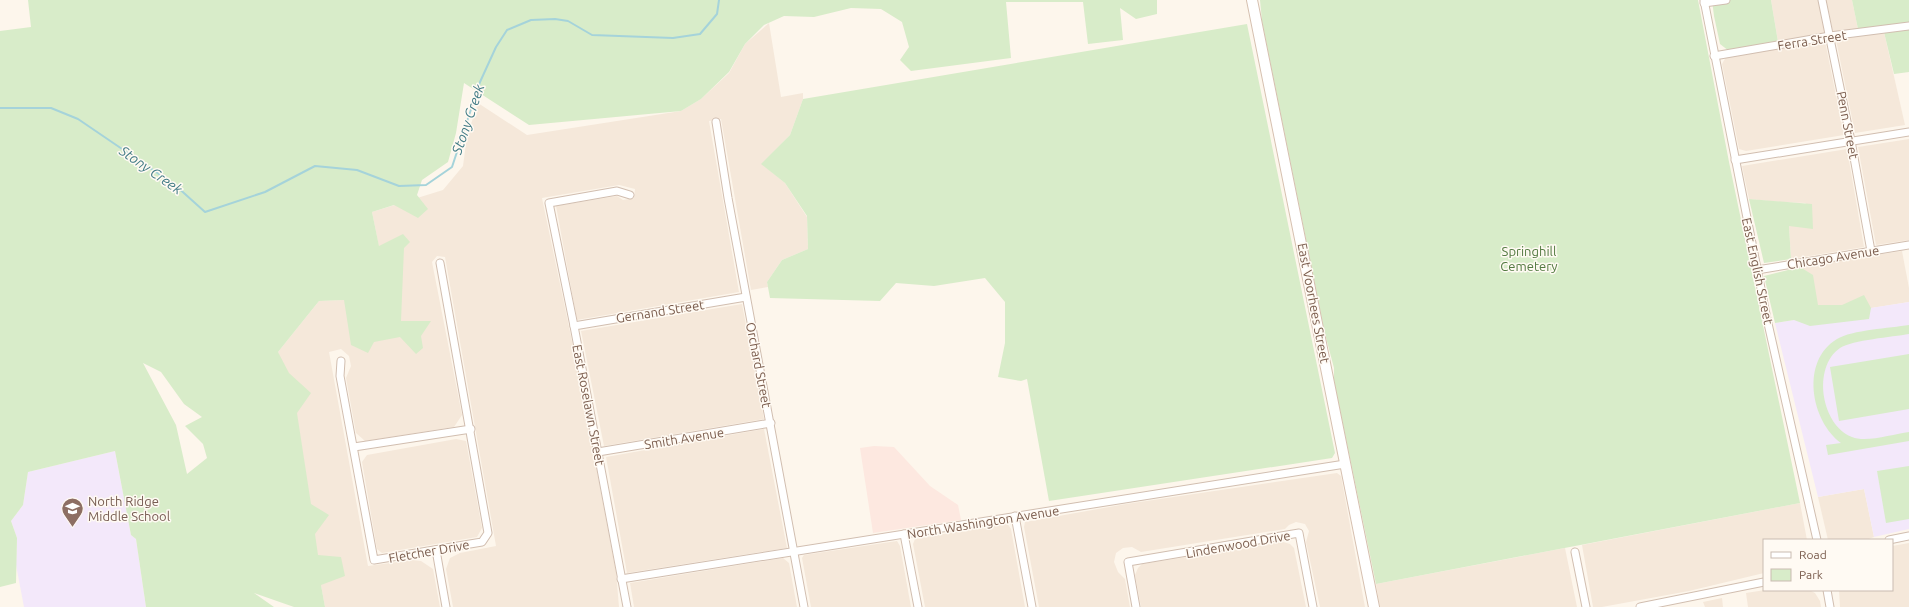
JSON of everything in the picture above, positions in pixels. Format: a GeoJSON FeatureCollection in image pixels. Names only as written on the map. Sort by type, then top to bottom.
{"type":"FeatureCollection","features":[{"type":"Feature","properties":{"kind":"main road","name":"East Voorhees Street"},"geometry":{"type":"LineString","coordinates":[[1252,0],[1374,607]]}},
{"type":"Feature","properties":{"kind":"street"},"geometry":{"type":"LineString","coordinates":[[1704,2],[1726,0]]}},
{"type":"Feature","properties":{"kind":"street","name":"Penn Street"},"geometry":{"type":"LineString","coordinates":[[1822,0],[1851,141],[1871,251]]}},
{"type":"Feature","properties":{"kind":"street","name":"East English Street"},"geometry":{"type":"LineString","coordinates":[[1704,2],[1757,270],[1817,539]]}},
{"type":"Feature","properties":{"kind":"street","name":"Ferra Street"},"geometry":{"type":"LineString","coordinates":[[1714,56],[1830,36],[1909,26]]}},
{"type":"Feature","properties":{"kind":"street","name":"Orchard Street"},"geometry":{"type":"LineString","coordinates":[[716,122],[746,297],[804,607]]}},
{"type":"Feature","properties":{"kind":"street"},"geometry":{"type":"LineString","coordinates":[[1735,160],[1909,132]]}},
{"type":"Feature","properties":{"kind":"street","name":"East Roselawn Street"},"geometry":{"type":"LineString","coordinates":[[627,607],[574,326],[549,203],[617,191],[630,195]]}},
{"type":"Feature","properties":{"kind":"street","name":"Chicago Avenue"},"geometry":{"type":"LineString","coordinates":[[1757,270],[1909,245]]}},
{"type":"Feature","properties":{"kind":"street","name":"Fletcher Drive"},"geometry":{"type":"LineString","coordinates":[[341,361],[340,376],[374,560],[482,542],[488,532],[471,428],[440,263]]}},
{"type":"Feature","properties":{"kind":"street","name":"Gernand Street"},"geometry":{"type":"LineString","coordinates":[[574,326],[746,297]]}},
{"type":"Feature","properties":{"kind":"street","name":"Smith Avenue"},"geometry":{"type":"LineString","coordinates":[[598,452],[770,423]]}},
{"type":"Feature","properties":{"kind":"street"},"geometry":{"type":"LineString","coordinates":[[354,447],[471,428]]}},
{"type":"Feature","properties":{"kind":"street","name":"North Washington Avenue"},"geometry":{"type":"LineString","coordinates":[[621,579],[1345,464]]}},
{"type":"Feature","properties":{"kind":"street"},"geometry":{"type":"LineString","coordinates":[[1015,516],[1032,607]]}},
{"type":"Feature","properties":{"kind":"street","name":"Lindenwood Drive"},"geometry":{"type":"LineString","coordinates":[[1136,607],[1128,562],[1298,533],[1313,607]]}},
{"type":"Feature","properties":{"kind":"street"},"geometry":{"type":"LineString","coordinates":[[904,534],[918,607]]}},
{"type":"Feature","properties":{"kind":"street"},"geometry":{"type":"LineString","coordinates":[[1893,539],[1909,536]]}},
{"type":"Feature","properties":{"kind":"street"},"geometry":{"type":"LineString","coordinates":[[436,550],[446,607]]}},
{"type":"Feature","properties":{"kind":"street"},"geometry":{"type":"LineString","coordinates":[[1575,552],[1586,607]]}},
{"type":"Feature","properties":{"kind":"street"},"geometry":{"type":"LineString","coordinates":[[1640,607],[1763,582]]}},
{"type":"Feature","properties":{"kind":"street"},"geometry":{"type":"LineString","coordinates":[[1827,591],[1830,607]]}},
{"type":"Feature","properties":{"kind":"shaded area"},"geometry":{"type":"Polygon","coordinates":[[[1771,0],[1818,0],[1825,33],[1778,42],[1771,0]]]}},
{"type":"Feature","properties":{"kind":"shaded area"},"geometry":{"type":"Polygon","coordinates":[[[1826,0],[1852,0],[1858,29],[1833,32],[1826,0]]]}},
{"type":"Feature","properties":{"kind":"shaded area"},"geometry":{"type":"Polygon","coordinates":[[[769,23],[781,97],[803,93],[803,99],[790,135],[762,164],[785,183],[807,217],[808,249],[782,260],[767,282],[768,287],[751,290],[721,119],[709,121],[739,292],[577,320],[556,206],[617,196],[623,200],[634,198],[635,189],[619,185],[542,198],[577,365],[616,572],[619,607],[453,607],[446,569],[450,558],[460,553],[496,546],[445,257],[437,256],[432,262],[462,415],[454,427],[365,441],[356,433],[346,378],[351,366],[349,356],[341,349],[329,352],[368,566],[412,560],[421,561],[433,569],[440,607],[325,607],[278,352],[319,301],[344,300],[379,247],[372,212],[443,190],[463,166],[467,136],[478,103],[527,135],[681,111],[701,99],[729,73],[745,44],[769,23]]]}},
{"type":"Feature","properties":{"kind":"shaded area"},"geometry":{"type":"Polygon","coordinates":[[[1884,32],[1905,125],[1855,133],[1836,40],[1884,32]]]}},
{"type":"Feature","properties":{"kind":"shaded area"},"geometry":{"type":"Polygon","coordinates":[[[1825,41],[1844,135],[1746,151],[1739,149],[1722,64],[1726,57],[1825,41]]]}},
{"type":"Feature","properties":{"kind":"shaded area"},"geometry":{"type":"Polygon","coordinates":[[[1909,139],[1909,240],[1876,245],[1858,147],[1909,139]]]}},
{"type":"Feature","properties":{"kind":"shaded area"},"geometry":{"type":"Polygon","coordinates":[[[1847,149],[1864,247],[1791,259],[1789,226],[1806,203],[1749,199],[1742,166],[1847,149]]]}},
{"type":"Feature","properties":{"kind":"shaded area"},"geometry":{"type":"Polygon","coordinates":[[[1902,251],[1909,288],[1909,302],[1809,318],[1800,267],[1902,251]]]}},
{"type":"Feature","properties":{"kind":"shaded area"},"geometry":{"type":"Polygon","coordinates":[[[1909,302],[1909,529],[1874,537],[1864,489],[1818,497],[1775,323],[1909,302]]]}},
{"type":"Feature","properties":{"kind":"shaded area"},"geometry":{"type":"Polygon","coordinates":[[[742,304],[764,419],[604,446],[581,331],[742,304]]]}},
{"type":"Feature","properties":{"kind":"shaded area"},"geometry":{"type":"Polygon","coordinates":[[[764,429],[787,548],[627,573],[606,457],[764,429]]]}},
{"type":"Feature","properties":{"kind":"shaded area"},"geometry":{"type":"Polygon","coordinates":[[[456,439],[466,441],[482,528],[477,537],[382,553],[377,549],[362,462],[367,455],[456,439]]]}},
{"type":"Feature","properties":{"kind":"shaded area"},"geometry":{"type":"Polygon","coordinates":[[[874,446],[894,447],[930,486],[958,505],[961,520],[873,533],[860,448],[874,446]]]}},
{"type":"Feature","properties":{"kind":"shaded area","name":"North Ridge Middle School"},"geometry":{"type":"Polygon","coordinates":[[[115,451],[131,535],[136,539],[146,607],[24,607],[16,565],[17,538],[11,521],[23,505],[28,472],[115,451]]]}},
{"type":"Feature","properties":{"kind":"shaded area"},"geometry":{"type":"Polygon","coordinates":[[[1337,473],[1341,476],[1365,607],[1320,607],[1306,542],[1309,531],[1305,524],[1296,522],[1289,525],[1285,529],[1141,552],[1132,547],[1123,548],[1116,553],[1114,562],[1118,572],[1125,579],[1130,607],[1039,607],[1024,527],[1025,522],[1126,504],[1337,473]]]}},
{"type":"Feature","properties":{"kind":"shaded area"},"geometry":{"type":"Polygon","coordinates":[[[1864,489],[1874,537],[1869,539],[1828,539],[1818,497],[1864,489]]]}},
{"type":"Feature","properties":{"kind":"shaded area"},"geometry":{"type":"Polygon","coordinates":[[[1800,503],[1807,539],[1763,539],[1763,573],[1689,591],[1602,607],[1593,607],[1582,545],[1800,503]]]}},
{"type":"Feature","properties":{"kind":"shaded area"},"geometry":{"type":"Polygon","coordinates":[[[1007,523],[1011,529],[1025,607],[925,607],[913,544],[915,539],[1007,523]]]}},
{"type":"Feature","properties":{"kind":"shaded area"},"geometry":{"type":"Polygon","coordinates":[[[897,541],[900,546],[911,607],[811,607],[802,558],[804,555],[897,541]]]}},
{"type":"Feature","properties":{"kind":"shaded area"},"geometry":{"type":"Polygon","coordinates":[[[1283,542],[1290,544],[1294,548],[1306,607],[1141,607],[1135,575],[1138,568],[1142,564],[1283,542]]]}},
{"type":"Feature","properties":{"kind":"shaded area"},"geometry":{"type":"Polygon","coordinates":[[[1909,543],[1909,607],[1840,607],[1839,591],[1893,591],[1893,546],[1909,543]]]}},
{"type":"Feature","properties":{"kind":"shaded area"},"geometry":{"type":"Polygon","coordinates":[[[1565,548],[1577,607],[1380,607],[1376,584],[1565,548]]]}},
{"type":"Feature","properties":{"kind":"shaded area"},"geometry":{"type":"Polygon","coordinates":[[[783,558],[789,563],[797,607],[634,607],[630,583],[783,558]]]}},
{"type":"Feature","properties":{"kind":"shaded area"},"geometry":{"type":"Polygon","coordinates":[[[1763,590],[1811,591],[1815,593],[1820,601],[1821,607],[1748,607],[1746,593],[1763,590]]]}},
{"type":"Feature","properties":{"kind":"shaded area"},"geometry":{"type":"Polygon","coordinates":[[[1722,598],[1723,607],[1705,607],[1703,602],[1722,598]]]}},
{"type":"Feature","properties":{"kind":"green space"},"geometry":{"type":"Polygon","coordinates":[[[28,0],[1157,0],[1157,14],[1136,19],[1120,8],[1123,40],[1088,44],[1083,2],[1006,2],[1011,58],[911,71],[900,60],[909,47],[902,22],[881,9],[851,8],[814,17],[784,16],[764,25],[745,44],[729,72],[701,99],[681,111],[529,125],[464,83],[456,133],[448,162],[422,180],[417,195],[428,209],[418,218],[394,205],[372,212],[379,246],[403,234],[410,242],[404,248],[401,321],[431,321],[421,336],[423,348],[416,354],[400,337],[374,342],[368,353],[351,345],[344,300],[319,301],[278,352],[289,373],[311,393],[297,413],[311,504],[329,515],[315,534],[318,555],[341,557],[345,576],[321,585],[325,607],[294,607],[254,593],[274,607],[146,607],[136,539],[131,535],[115,451],[28,472],[23,505],[11,521],[17,538],[16,583],[0,587],[0,31],[31,27],[28,0]],[[143,363],[176,425],[187,474],[207,458],[203,444],[185,426],[202,417],[184,404],[161,372],[143,363]]]}},
{"type":"Feature","properties":{"kind":"green space","name":"Springhill Cemetery"},"geometry":{"type":"Polygon","coordinates":[[[1260,0],[1698,0],[1729,162],[1800,503],[1376,584],[1334,381],[1334,368],[1325,334],[1262,21],[1260,0]]]}},
{"type":"Feature","properties":{"kind":"green space"},"geometry":{"type":"Polygon","coordinates":[[[1712,0],[1771,0],[1778,42],[1729,51],[1720,44],[1712,0]]]}},
{"type":"Feature","properties":{"kind":"green space"},"geometry":{"type":"Polygon","coordinates":[[[1852,0],[1909,0],[1909,72],[1894,74],[1884,32],[1858,29],[1852,0]]]}},
{"type":"Feature","properties":{"kind":"green space"},"geometry":{"type":"Polygon","coordinates":[[[1247,24],[1335,453],[1332,458],[1049,501],[1027,379],[1021,381],[998,377],[1005,343],[1005,302],[985,278],[934,286],[896,283],[880,301],[770,298],[767,282],[782,260],[808,249],[807,216],[785,183],[761,164],[790,135],[803,99],[1247,24]]]}},
{"type":"Feature","properties":{"kind":"green space"},"geometry":{"type":"Polygon","coordinates":[[[1749,199],[1812,204],[1813,229],[1789,226],[1791,259],[1764,263],[1749,199]]]}},
{"type":"Feature","properties":{"kind":"green space"},"geometry":{"type":"Polygon","coordinates":[[[1800,267],[1813,275],[1818,305],[1842,305],[1864,295],[1871,308],[1869,319],[1810,326],[1794,320],[1775,323],[1764,276],[1800,267]]]}},
{"type":"Feature","properties":{"kind":"green space"},"geometry":{"type":"Polygon","coordinates":[[[1909,325],[1909,334],[1863,341],[1840,348],[1831,357],[1826,368],[1823,381],[1827,409],[1833,421],[1841,431],[1858,439],[1880,438],[1909,432],[1909,441],[1828,455],[1826,445],[1841,443],[1831,433],[1823,421],[1817,406],[1814,391],[1814,376],[1818,361],[1825,349],[1837,339],[1852,333],[1909,325]]]}},
{"type":"Feature","properties":{"kind":"green space"},"geometry":{"type":"Polygon","coordinates":[[[1909,354],[1909,409],[1839,421],[1830,367],[1909,354]]]}},
{"type":"Feature","properties":{"kind":"green space"},"geometry":{"type":"Polygon","coordinates":[[[1909,466],[1909,519],[1886,523],[1877,471],[1909,466]]]}},
{"type":"Feature","properties":{"kind":"waterway","name":"Stony Creek"},"geometry":{"type":"LineString","coordinates":[[0,108],[51,108],[78,119],[175,185],[205,212],[265,192],[315,166],[357,170],[399,186],[426,185],[452,167],[480,82],[496,47],[507,30],[531,20],[555,19],[568,21],[592,35],[673,38],[700,34],[717,14],[719,0]]}},
{"type":"Feature","properties":{"kind":"place","name":"North Ridge Middle School"},"geometry":{"type":"Point","coordinates":[72,528]}}]}
